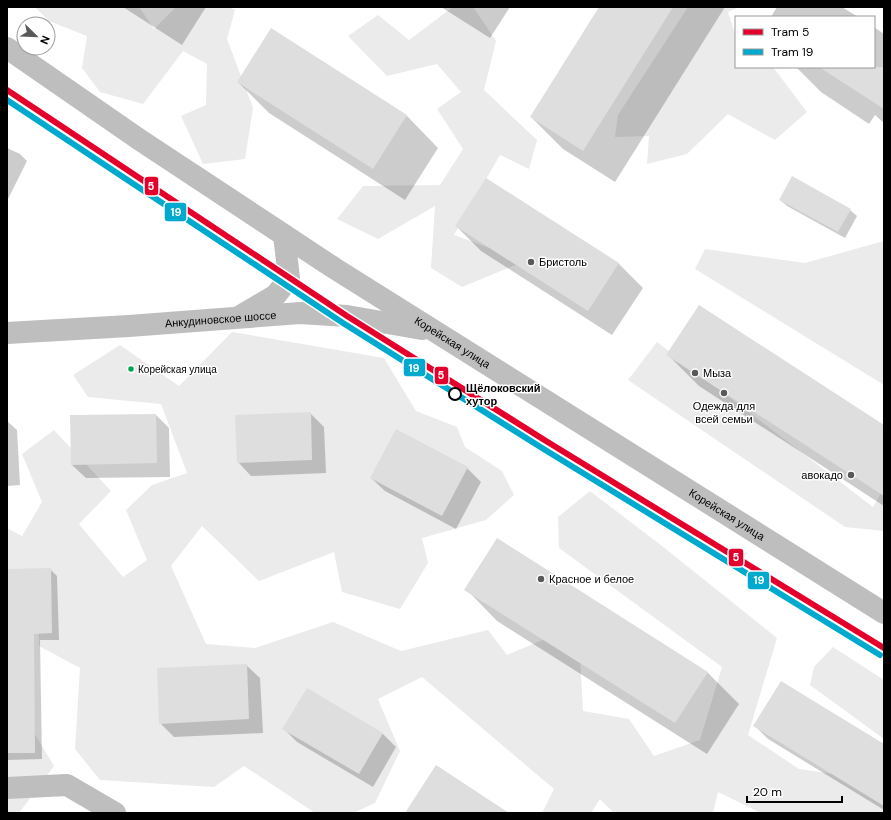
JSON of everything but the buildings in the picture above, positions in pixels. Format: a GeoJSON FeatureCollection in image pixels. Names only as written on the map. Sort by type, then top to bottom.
{"type":"FeatureCollection","features":[{"type":"Feature","properties":{"kind":"street","name":"Корейская улица"},"geometry":{"type":"LineString","coordinates":[[7,48],[140,140],[433,331],[884,613]]}},
{"type":"Feature","properties":{"kind":"street"},"geometry":{"type":"LineString","coordinates":[[237,318],[276,295],[289,278],[284,235]]}},
{"type":"Feature","properties":{"kind":"street","name":"Анкудиновское шоссе"},"geometry":{"type":"LineString","coordinates":[[7,333],[129,326],[300,313],[347,316],[433,331]]}},
{"type":"Feature","properties":{"kind":"street"},"geometry":{"type":"LineString","coordinates":[[7,788],[67,785],[115,813]]}},
{"type":"Feature","properties":{"kind":"shaded area"},"geometry":{"type":"Polygon","coordinates":[[[35,7],[139,7],[154,29],[176,7],[229,7],[235,10],[227,39],[253,108],[245,159],[203,164],[181,116],[206,105],[207,64],[183,51],[143,104],[100,92],[82,68],[87,36],[56,24],[56,16],[44,16],[35,7]]]}},
{"type":"Feature","properties":{"kind":"shaded area"},"geometry":{"type":"Polygon","coordinates":[[[453,7],[473,7],[496,41],[484,90],[537,140],[529,169],[500,155],[454,235],[525,261],[462,287],[431,268],[435,206],[378,239],[337,219],[363,186],[440,185],[463,149],[437,109],[461,92],[437,64],[387,76],[348,36],[378,15],[409,40],[453,7]]]}},
{"type":"Feature","properties":{"kind":"shaded area"},"geometry":{"type":"Polygon","coordinates":[[[688,7],[739,7],[728,12],[735,34],[735,68],[774,68],[807,112],[775,140],[728,114],[687,154],[647,164],[649,136],[615,137],[618,115],[688,7]]]}},
{"type":"Feature","properties":{"kind":"shaded area"},"geometry":{"type":"Polygon","coordinates":[[[884,241],[884,385],[695,269],[705,249],[805,263],[884,241]]]}},
{"type":"Feature","properties":{"kind":"shaded area"},"geometry":{"type":"Polygon","coordinates":[[[232,332],[384,358],[416,411],[457,427],[465,447],[502,471],[514,495],[486,520],[422,538],[428,563],[400,609],[342,592],[334,552],[259,581],[202,526],[171,566],[206,644],[255,648],[333,622],[401,651],[488,630],[507,655],[550,637],[580,657],[583,711],[629,719],[654,756],[700,740],[722,667],[559,548],[558,517],[590,491],[662,546],[777,638],[748,735],[799,769],[875,780],[884,786],[884,813],[761,813],[718,792],[713,813],[614,813],[600,799],[591,813],[542,813],[554,789],[422,677],[378,699],[400,751],[375,803],[353,813],[315,813],[244,766],[214,787],[100,780],[75,749],[80,668],[39,646],[37,594],[7,588],[7,528],[22,536],[42,502],[22,454],[54,430],[111,491],[79,524],[123,577],[147,560],[126,510],[152,485],[187,473],[161,404],[88,397],[73,375],[120,345],[179,386],[232,332]]]}},
{"type":"Feature","properties":{"kind":"shaded area"},"geometry":{"type":"Polygon","coordinates":[[[657,342],[873,507],[884,488],[884,531],[845,527],[628,380],[657,342]]]}},
{"type":"Feature","properties":{"kind":"shaded area"},"geometry":{"type":"Polygon","coordinates":[[[833,647],[884,680],[884,739],[810,685],[814,667],[833,647]]]}},
{"type":"Feature","properties":{"kind":"shaded area"},"geometry":{"type":"Polygon","coordinates":[[[19,708],[54,766],[19,813],[7,813],[7,716],[19,708]]]}},
{"type":"Feature","properties":{"kind":"tram line","name":"5"},"geometry":{"type":"LineString","coordinates":[[7,90],[347,316],[546,441],[884,648]]}},
{"type":"Feature","properties":{"kind":"tram line","name":"19"},"geometry":{"type":"LineString","coordinates":[[7,100],[343,323],[542,448],[880,655]]}},
{"type":"Feature","properties":{"kind":"place","name":"Бристоль"},"geometry":{"type":"Point","coordinates":[531,262]}},
{"type":"Feature","properties":{"kind":"place","name":"Корейская улица"},"geometry":{"type":"Point","coordinates":[131,369]}},
{"type":"Feature","properties":{"kind":"place","name":"Мыза"},"geometry":{"type":"Point","coordinates":[695,373]}},
{"type":"Feature","properties":{"kind":"place","name":"Одежда для всей семьи"},"geometry":{"type":"Point","coordinates":[724,393]}},
{"type":"Feature","properties":{"kind":"place","name":"Щёлоковский хутор"},"geometry":{"type":"Point","coordinates":[455,394]}},
{"type":"Feature","properties":{"kind":"place","name":"авокадо"},"geometry":{"type":"Point","coordinates":[851,475]}},
{"type":"Feature","properties":{"kind":"place","name":"Красное и белое"},"geometry":{"type":"Point","coordinates":[541,579]}}]}
